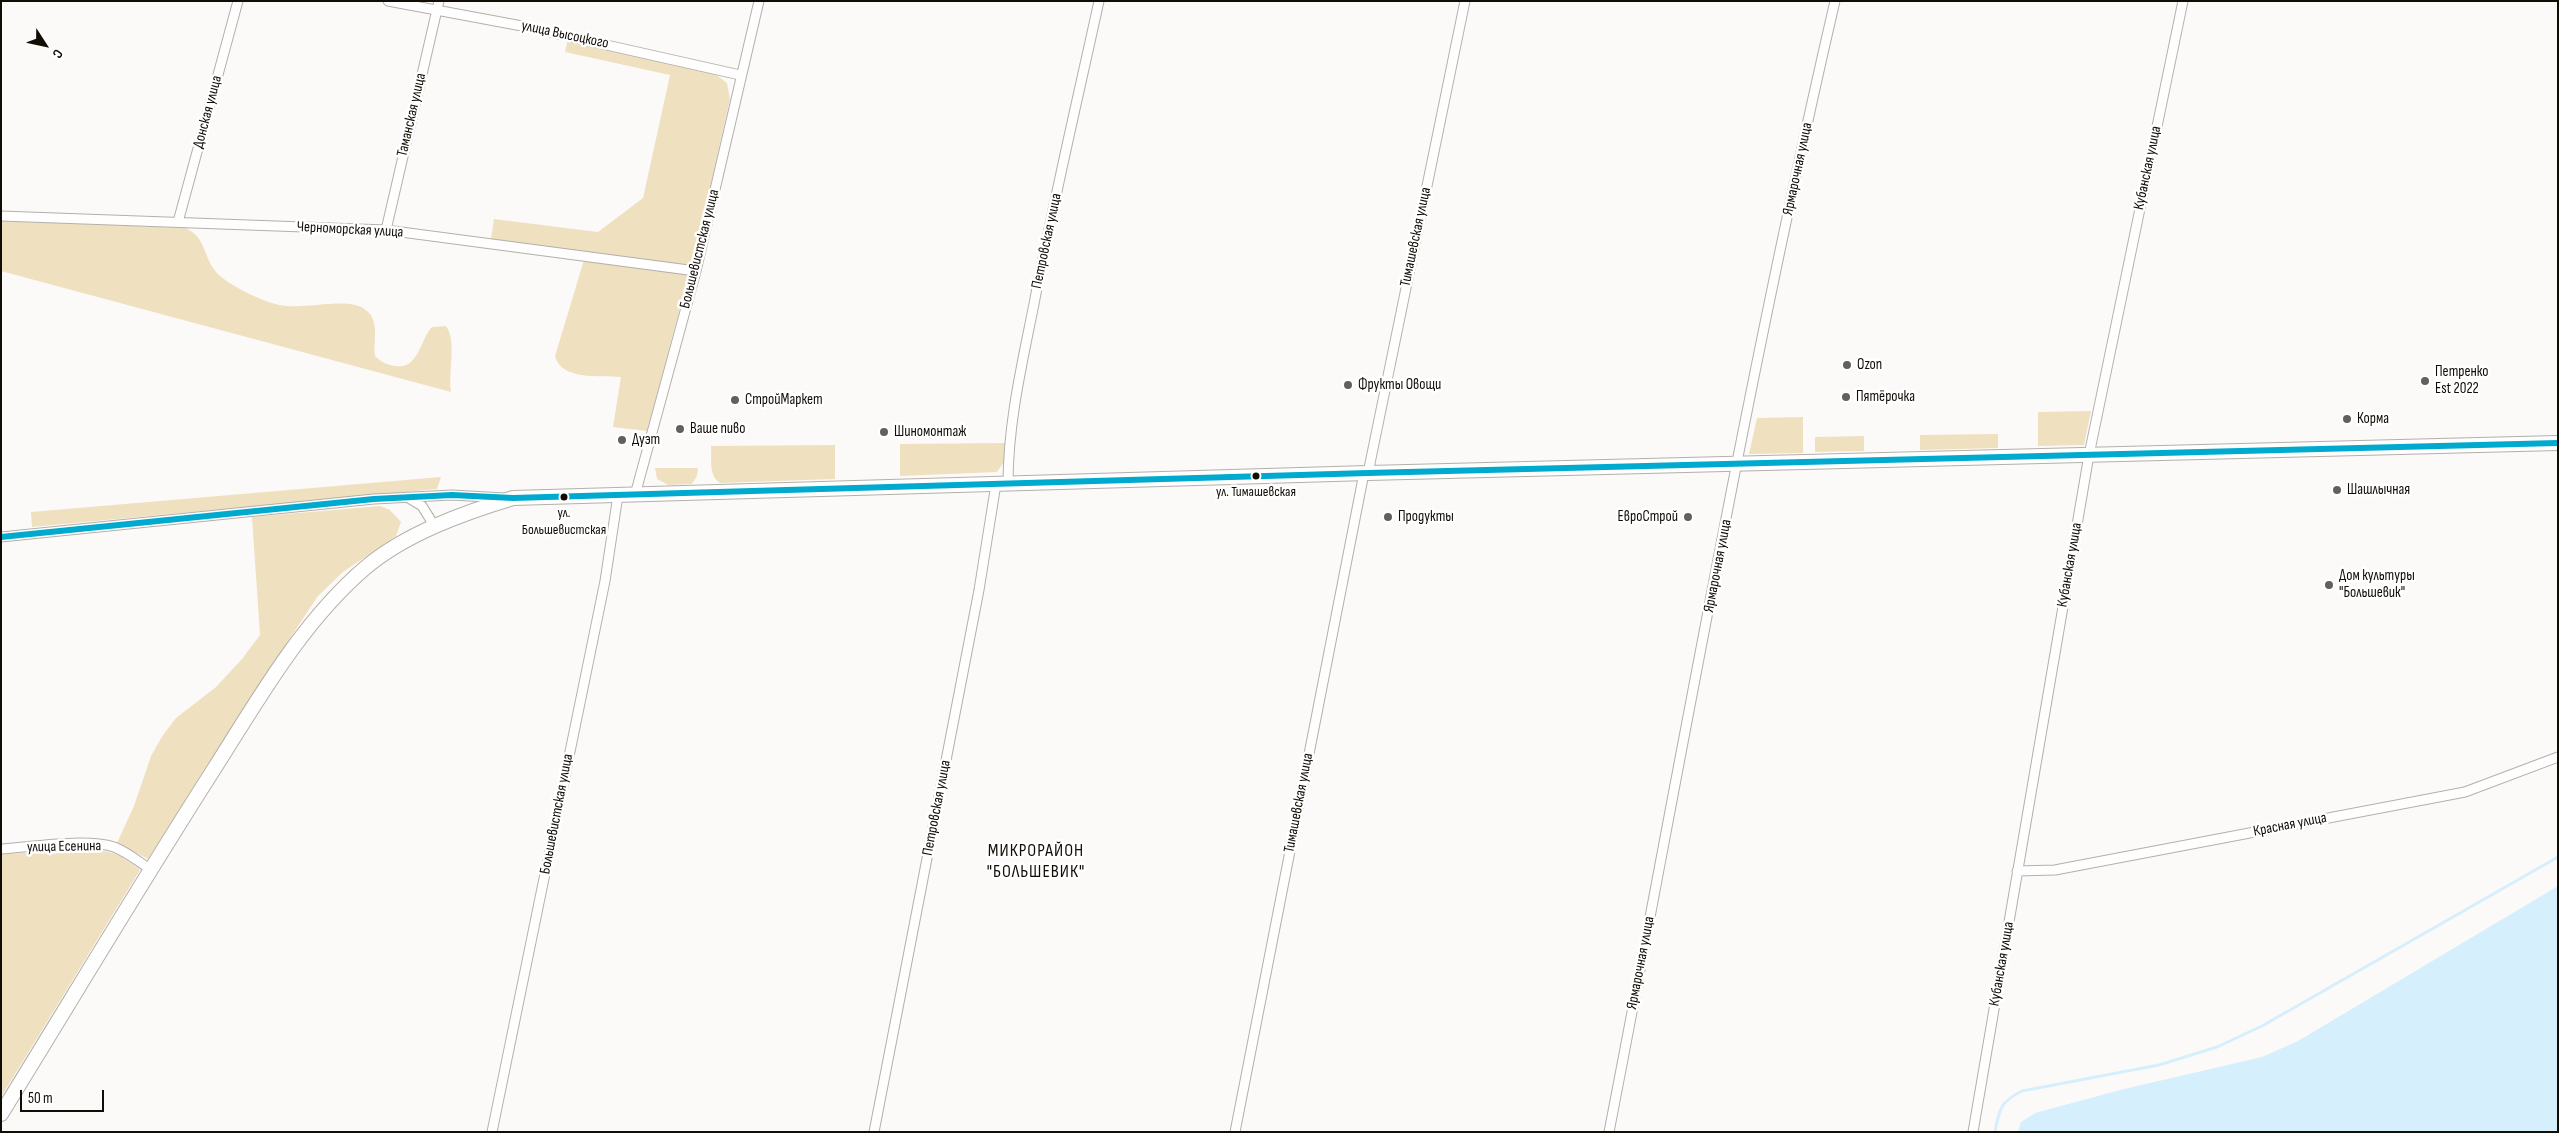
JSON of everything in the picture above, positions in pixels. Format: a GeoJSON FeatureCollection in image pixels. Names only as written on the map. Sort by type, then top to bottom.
{"type":"FeatureCollection","features":[{"type":"Feature","properties":{"kind":"main road"},"geometry":{"type":"LineString","coordinates":[[1,1114],[150,870],[242,724],[308,630],[365,568],[397,546],[435,527],[513,498],[1366,473],[2558,443]]}},
{"type":"Feature","properties":{"kind":"street","name":"Донская улица"},"geometry":{"type":"LineString","coordinates":[[178,222],[238,1]]}},
{"type":"Feature","properties":{"kind":"street","name":"улица Высоцкого"},"geometry":{"type":"LineString","coordinates":[[388,1],[438,5],[740,75]]}},
{"type":"Feature","properties":{"kind":"street","name":"Большевистская улица"},"geometry":{"type":"LineString","coordinates":[[636,495],[696,271],[740,75],[759,1]]}},
{"type":"Feature","properties":{"kind":"street","name":"Петровская улица"},"geometry":{"type":"LineString","coordinates":[[874,1132],[979,590],[1008,453],[1016,394],[1045,244],[1099,1]]}},
{"type":"Feature","properties":{"kind":"street","name":"Тимашевская улица"},"geometry":{"type":"LineString","coordinates":[[1235,1132],[1366,473],[1465,1]]}},
{"type":"Feature","properties":{"kind":"street","name":"Ярмарочная улица"},"geometry":{"type":"LineString","coordinates":[[1609,1132],[1736,465],[1835,1]]}},
{"type":"Feature","properties":{"kind":"street","name":"Кубанская улица"},"geometry":{"type":"LineString","coordinates":[[1973,1132],[2089,455],[2183,1]]}},
{"type":"Feature","properties":{"kind":"street","name":"Таманская улица"},"geometry":{"type":"LineString","coordinates":[[386,230],[438,5]]}},
{"type":"Feature","properties":{"kind":"street","name":"Черноморская улица"},"geometry":{"type":"LineString","coordinates":[[1,216],[386,230],[696,271]]}},
{"type":"Feature","properties":{"kind":"street"},"geometry":{"type":"LineString","coordinates":[[1,537],[407,497],[467,495],[513,498]]}},
{"type":"Feature","properties":{"kind":"street","name":"Большевистская улица"},"geometry":{"type":"LineString","coordinates":[[492,1132],[604,581],[618,495]]}},
{"type":"Feature","properties":{"kind":"street"},"geometry":{"type":"LineString","coordinates":[[407,497],[422,506],[435,527]]}},
{"type":"Feature","properties":{"kind":"street","name":"Красная улица"},"geometry":{"type":"LineString","coordinates":[[2018,871],[2055,870],[2465,792],[2558,757]]}},
{"type":"Feature","properties":{"kind":"street","name":"улица Есенина"},"geometry":{"type":"LineString","coordinates":[[1,849],[84,844],[108,846],[120,850],[150,870]]}},
{"type":"Feature","properties":{"kind":"shaded area"},"geometry":{"type":"Polygon","coordinates":[[[568,39],[714,73],[727,83],[730,99],[692,266],[491,239],[494,219],[598,232],[643,198],[670,75],[565,52],[568,39]]]}},
{"type":"Feature","properties":{"kind":"shaded area"},"geometry":{"type":"Polygon","coordinates":[[[1,221],[186,228],[197,236],[218,274],[233,285],[263,300],[289,306],[355,305],[369,312],[375,329],[375,356],[392,366],[403,366],[409,363],[414,359],[432,327],[446,326],[452,348],[451,392],[1,271],[1,221]]]}},
{"type":"Feature","properties":{"kind":"shaded area"},"geometry":{"type":"Polygon","coordinates":[[[584,260],[689,274],[647,431],[613,427],[621,377],[573,373],[565,370],[555,356],[584,260]]]}},
{"type":"Feature","properties":{"kind":"shaded area"},"geometry":{"type":"Polygon","coordinates":[[[2091,411],[2084,445],[2038,446],[2038,412],[2091,411]]]}},
{"type":"Feature","properties":{"kind":"shaded area"},"geometry":{"type":"Polygon","coordinates":[[[1803,417],[1803,453],[1749,454],[1757,418],[1803,417]]]}},
{"type":"Feature","properties":{"kind":"shaded area"},"geometry":{"type":"Polygon","coordinates":[[[1998,434],[1998,448],[1920,450],[1920,435],[1998,434]]]}},
{"type":"Feature","properties":{"kind":"shaded area"},"geometry":{"type":"Polygon","coordinates":[[[1864,436],[1864,451],[1815,452],[1815,437],[1864,436]]]}},
{"type":"Feature","properties":{"kind":"shaded area"},"geometry":{"type":"Polygon","coordinates":[[[1005,443],[1004,462],[997,472],[900,476],[900,444],[1005,443]]]}},
{"type":"Feature","properties":{"kind":"shaded area"},"geometry":{"type":"Polygon","coordinates":[[[835,445],[835,479],[720,483],[716,480],[712,471],[711,446],[835,445]]]}},
{"type":"Feature","properties":{"kind":"shaded area"},"geometry":{"type":"Polygon","coordinates":[[[655,468],[698,468],[697,476],[692,484],[668,485],[657,479],[655,468]]]}},
{"type":"Feature","properties":{"kind":"shaded area"},"geometry":{"type":"Polygon","coordinates":[[[441,477],[437,489],[32,527],[31,512],[441,477]]]}},
{"type":"Feature","properties":{"kind":"shaded area"},"geometry":{"type":"Polygon","coordinates":[[[380,506],[390,510],[401,522],[396,536],[343,572],[318,596],[236,719],[148,859],[117,843],[134,806],[151,756],[163,735],[176,718],[216,687],[242,659],[260,635],[252,517],[380,506]]]}},
{"type":"Feature","properties":{"kind":"shaded area"},"geometry":{"type":"Polygon","coordinates":[[[105,851],[117,855],[140,870],[1,1097],[1,854],[105,851]]]}},
{"type":"Feature","properties":{"kind":"water"},"geometry":{"type":"Polygon","coordinates":[[[2558,886],[2558,1132],[2018,1132],[2021,1122],[2035,1113],[2124,1089],[2262,1057],[2298,1041],[2558,886]]]}},
{"type":"Feature","properties":{"kind":"waterway"},"geometry":{"type":"LineString","coordinates":[[1995,1132],[1998,1117],[2005,1102],[2022,1091],[2159,1065],[2217,1047],[2262,1026],[2558,857]]}},
{"type":"Feature","properties":{"kind":"transit line"},"geometry":{"type":"LineString","coordinates":[[1,537],[374,499],[452,495],[513,498],[1368,473],[2558,443]]}},
{"type":"Feature","properties":{"kind":"place","name":"Ozon"},"geometry":{"type":"Point","coordinates":[1847,365]}},
{"type":"Feature","properties":{"kind":"place","name":"Петренко Est 2022"},"geometry":{"type":"Point","coordinates":[2425,381]}},
{"type":"Feature","properties":{"kind":"place","name":"Фрукты Овощи"},"geometry":{"type":"Point","coordinates":[1348,385]}},
{"type":"Feature","properties":{"kind":"place","name":"Пятёрочка"},"geometry":{"type":"Point","coordinates":[1846,397]}},
{"type":"Feature","properties":{"kind":"place","name":"СтройМаркет"},"geometry":{"type":"Point","coordinates":[735,400]}},
{"type":"Feature","properties":{"kind":"place","name":"Корма"},"geometry":{"type":"Point","coordinates":[2347,419]}},
{"type":"Feature","properties":{"kind":"place","name":"Ваше пиво"},"geometry":{"type":"Point","coordinates":[680,429]}},
{"type":"Feature","properties":{"kind":"place","name":"Шиномонтаж"},"geometry":{"type":"Point","coordinates":[884,432]}},
{"type":"Feature","properties":{"kind":"place","name":"Дуэт"},"geometry":{"type":"Point","coordinates":[622,440]}},
{"type":"Feature","properties":{"kind":"place","name":"ул. Тимашевская"},"geometry":{"type":"Point","coordinates":[1256,476]}},
{"type":"Feature","properties":{"kind":"place","name":"Шашлычная"},"geometry":{"type":"Point","coordinates":[2337,490]}},
{"type":"Feature","properties":{"kind":"place","name":"ул. Большевистская"},"geometry":{"type":"Point","coordinates":[564,497]}},
{"type":"Feature","properties":{"kind":"place","name":"Продукты"},"geometry":{"type":"Point","coordinates":[1388,517]}},
{"type":"Feature","properties":{"kind":"place","name":"ЕвроСтрой"},"geometry":{"type":"Point","coordinates":[1688,517]}},
{"type":"Feature","properties":{"kind":"place","name":"Дом культуры \"Большевик\""},"geometry":{"type":"Point","coordinates":[2329,585]}},
{"type":"Feature","properties":{"kind":"district","name":"МИКРОРАЙОН \"БОЛЬШЕВИК\""},"geometry":{"type":"Point","coordinates":[1036,861]}}]}
